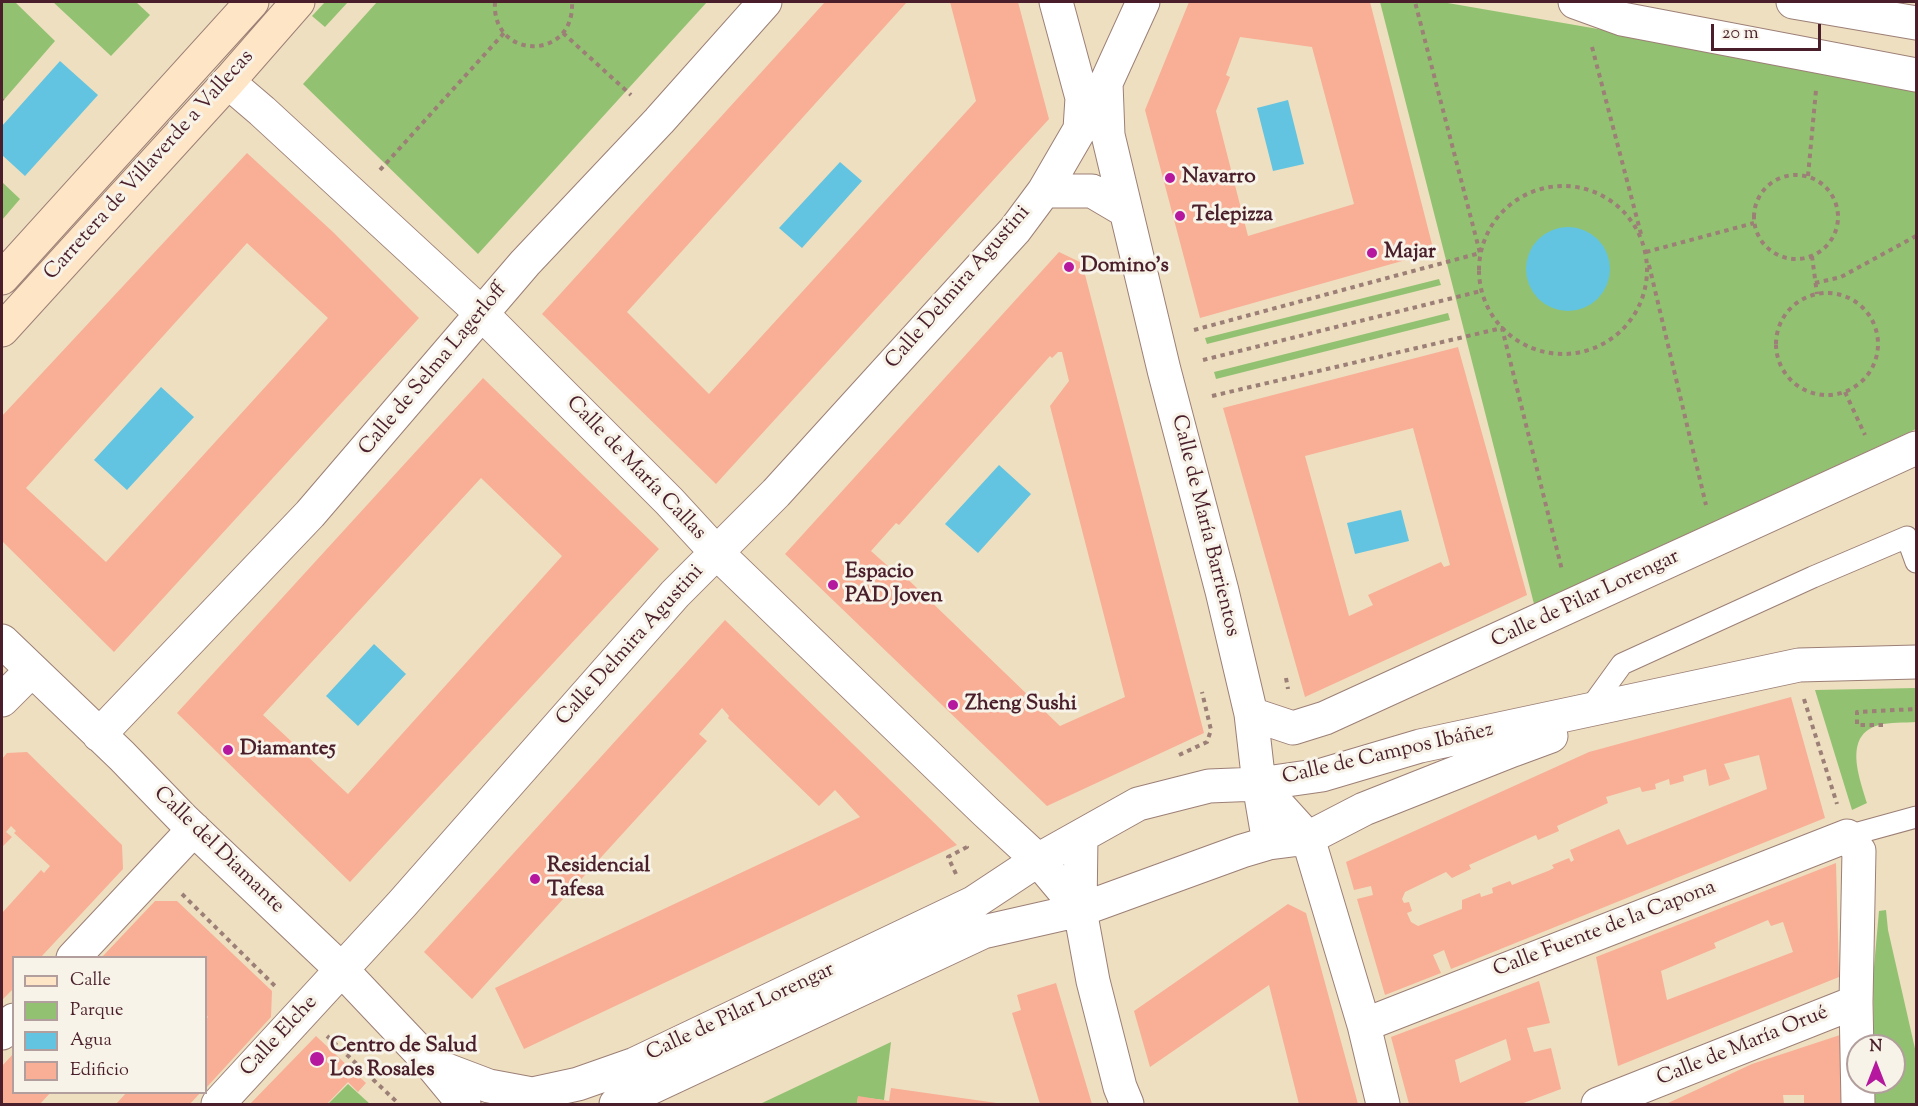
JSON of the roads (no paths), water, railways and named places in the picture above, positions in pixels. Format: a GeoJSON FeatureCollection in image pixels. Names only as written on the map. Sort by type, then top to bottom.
{"type":"FeatureCollection","features":[{"type":"Feature","properties":{"kind":"main road","name":"Carretera de Villaverde a Vallecas"},"geometry":{"type":"LineString","coordinates":[[2,278],[252,2]]}},
{"type":"Feature","properties":{"kind":"main road","name":"Carretera de Villaverde a Vallecas"},"geometry":{"type":"LineString","coordinates":[[2,330],[298,2]]}},
{"type":"Feature","properties":{"kind":"street","name":"Calle de Selma Lagerloff"},"geometry":{"type":"LineString","coordinates":[[99,735],[310,514],[525,263],[659,121],[765,2]]}},
{"type":"Feature","properties":{"kind":"street","name":"Calle de María Barrientos"},"geometry":{"type":"LineString","coordinates":[[1056,2],[1089,104],[1108,135],[1164,370],[1222,591],[1251,714],[1269,843]]}},
{"type":"Feature","properties":{"kind":"street","name":"Calle Delmira Agustini"},"geometry":{"type":"LineString","coordinates":[[342,970],[675,594],[784,485],[1007,239],[1044,191],[1143,2]]}},
{"type":"Feature","properties":{"kind":"street"},"geometry":{"type":"LineString","coordinates":[[1575,2],[1622,19],[1917,75]]}},
{"type":"Feature","properties":{"kind":"street"},"geometry":{"type":"LineString","coordinates":[[1793,2],[1917,23]]}},
{"type":"Feature","properties":{"kind":"street","name":"Calle de María Callas"},"geometry":{"type":"LineString","coordinates":[[228,82],[481,313],[669,501],[716,552],[1038,860]]}},
{"type":"Feature","properties":{"kind":"street"},"geometry":{"type":"LineString","coordinates":[[1044,191],[1092,191],[1126,211]]}},
{"type":"Feature","properties":{"kind":"street","name":"Calle de Pilar Lorengar"},"geometry":{"type":"LineString","coordinates":[[1251,714],[1293,728],[1325,718],[1917,448]]}},
{"type":"Feature","properties":{"kind":"street","name":"Calle del Diamante"},"geometry":{"type":"LineString","coordinates":[[2,641],[342,970],[431,1064]]}},
{"type":"Feature","properties":{"kind":"street","name":"Calle de Campos Ibáñez"},"geometry":{"type":"LineString","coordinates":[[1259,784],[1322,775],[1420,746],[1799,665],[1917,662]]}},
{"type":"Feature","properties":{"kind":"street"},"geometry":{"type":"LineString","coordinates":[[2,700],[32,670]]}},
{"type":"Feature","properties":{"kind":"street","name":"Calle de Campos Ibáñez"},"geometry":{"type":"LineString","coordinates":[[1308,838],[1364,809],[1558,734],[1588,711]]}},
{"type":"Feature","properties":{"kind":"street","name":"Calle de Pilar Lorengar"},"geometry":{"type":"LineString","coordinates":[[431,1064],[489,1086],[532,1094],[578,1084],[635,1064],[974,903],[1038,860],[1138,804],[1209,786],[1259,784]]}},
{"type":"Feature","properties":{"kind":"street","name":"Calle de Campos Ibáñez"},"geometry":{"type":"LineString","coordinates":[[1259,784],[1308,838],[1364,1025],[1383,1104]]}},
{"type":"Feature","properties":{"kind":"street"},"geometry":{"type":"LineString","coordinates":[[74,956],[194,829]]}},
{"type":"Feature","properties":{"kind":"street"},"geometry":{"type":"LineString","coordinates":[[1847,836],[1859,851],[1856,1002],[1858,1104]]}},
{"type":"Feature","properties":{"kind":"street","name":"Calle Fuente de la Capona"},"geometry":{"type":"LineString","coordinates":[[1364,1025],[1847,836]]}},
{"type":"Feature","properties":{"kind":"street"},"geometry":{"type":"LineString","coordinates":[[1082,837],[1080,910],[1093,981],[1120,1087],[1127,1104]]}},
{"type":"Feature","properties":{"kind":"street","name":"Calle de Pilar Lorengar"},"geometry":{"type":"LineString","coordinates":[[616,1104],[983,932],[1080,910],[1269,843],[1308,838]]}},
{"type":"Feature","properties":{"kind":"street"},"geometry":{"type":"LineString","coordinates":[[1038,860],[1080,910]]}},
{"type":"Feature","properties":{"kind":"street","name":"Calle Elche"},"geometry":{"type":"LineString","coordinates":[[218,1104],[342,970]]}},
{"type":"Feature","properties":{"kind":"street","name":"Calle de María Orué"},"geometry":{"type":"LineString","coordinates":[[1598,1104],[1856,1002]]}},
{"type":"Feature","properties":{"kind":"street"},"geometry":{"type":"LineString","coordinates":[[431,1064],[464,1104]]}},
{"type":"Feature","properties":{"kind":"lane"},"geometry":{"type":"LineString","coordinates":[[1588,711],[1622,664],[1802,582],[1907,537],[1917,562]]}},
{"type":"Feature","properties":{"kind":"lane"},"geometry":{"type":"LineString","coordinates":[[1847,836],[1917,817]]}},
{"type":"Feature","properties":{"kind":"water"},"geometry":{"type":"Polygon","coordinates":[[[60,61],[98,95],[25,176],[2,155],[2,126],[60,61]]]}},
{"type":"Feature","properties":{"kind":"water"},"geometry":{"type":"Polygon","coordinates":[[[1288,100],[1304,164],[1273,171],[1257,108],[1288,100]]]}},
{"type":"Feature","properties":{"kind":"water"},"geometry":{"type":"Polygon","coordinates":[[[840,162],[862,181],[802,248],[779,228],[840,162]]]}},
{"type":"Feature","properties":{"kind":"water"},"geometry":{"type":"Polygon","coordinates":[[[1568,227],[1584,230],[1598,239],[1607,253],[1610,269],[1607,285],[1598,299],[1584,308],[1568,311],[1552,308],[1538,299],[1529,285],[1526,269],[1529,253],[1538,239],[1552,230],[1568,227]]]}},
{"type":"Feature","properties":{"kind":"water"},"geometry":{"type":"Polygon","coordinates":[[[161,387],[194,417],[127,490],[94,460],[161,387]]]}},
{"type":"Feature","properties":{"kind":"water"},"geometry":{"type":"Polygon","coordinates":[[[999,465],[1031,494],[978,553],[945,524],[999,465]]]}},
{"type":"Feature","properties":{"kind":"water"},"geometry":{"type":"Polygon","coordinates":[[[1401,510],[1409,541],[1355,554],[1347,523],[1401,510]]]}},
{"type":"Feature","properties":{"kind":"water"},"geometry":{"type":"Polygon","coordinates":[[[374,644],[406,674],[358,726],[326,696],[374,644]]]}},
{"type":"Feature","properties":{"kind":"place","name":"Navarro"},"geometry":{"type":"Point","coordinates":[1170,178]}},
{"type":"Feature","properties":{"kind":"place","name":"Telepizza"},"geometry":{"type":"Point","coordinates":[1180,216]}},
{"type":"Feature","properties":{"kind":"place","name":"Majar"},"geometry":{"type":"Point","coordinates":[1372,253]}},
{"type":"Feature","properties":{"kind":"place","name":"Domino's"},"geometry":{"type":"Point","coordinates":[1069,267]}},
{"type":"Feature","properties":{"kind":"place","name":"Espacio PAD Joven"},"geometry":{"type":"Point","coordinates":[833,585]}},
{"type":"Feature","properties":{"kind":"place","name":"Zheng Sushi"},"geometry":{"type":"Point","coordinates":[953,705]}},
{"type":"Feature","properties":{"kind":"place","name":"Diamante5"},"geometry":{"type":"Point","coordinates":[228,750]}},
{"type":"Feature","properties":{"kind":"place","name":"Residencial Tafesa"},"geometry":{"type":"Point","coordinates":[535,879]}},
{"type":"Feature","properties":{"kind":"place","name":"Centro de Salud Los Rosales"},"geometry":{"type":"Point","coordinates":[317,1059]}}]}
